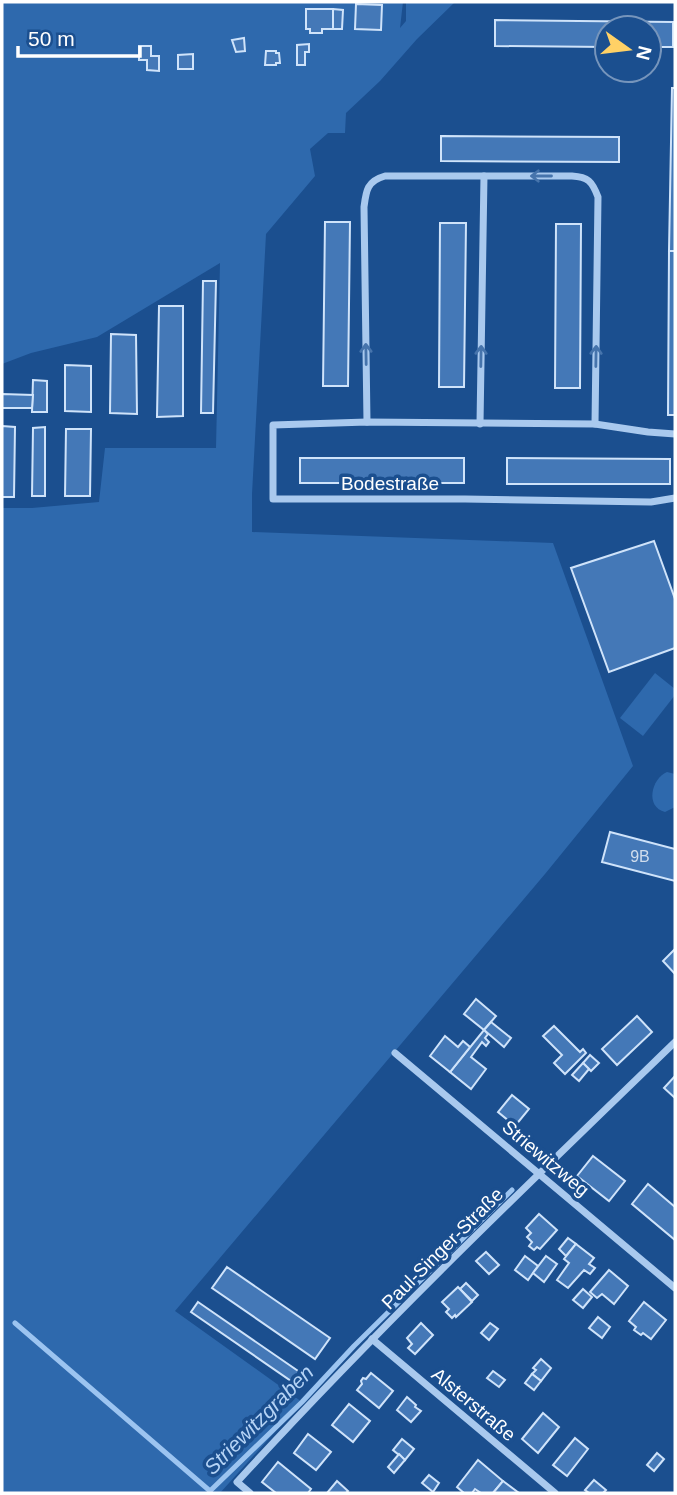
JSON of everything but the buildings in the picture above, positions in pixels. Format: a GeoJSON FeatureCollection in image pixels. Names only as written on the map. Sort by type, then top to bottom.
{"type":"FeatureCollection","features":[{"type":"Feature","properties":{"kind":"street"},"geometry":{"type":"LineString","coordinates":[[367,422],[364,207],[370,184],[385,176],[572,176],[582,177],[593,184],[598,197],[596,424]]}},
{"type":"Feature","properties":{"kind":"street"},"geometry":{"type":"LineString","coordinates":[[480,424],[484,176]]}},
{"type":"Feature","properties":{"kind":"street","name":"Bodestraße"},"geometry":{"type":"LineString","coordinates":[[675,434],[596,424],[367,422],[272,425],[273,499],[651,502],[675,498]]}},
{"type":"Feature","properties":{"kind":"street","name":"Paul-Singer-Straße"},"geometry":{"type":"LineString","coordinates":[[250,1493],[237,1482],[307,1405],[675,1042]]}},
{"type":"Feature","properties":{"kind":"street","name":"Striewitzweg"},"geometry":{"type":"LineString","coordinates":[[395,1053],[675,1288]]}},
{"type":"Feature","properties":{"kind":"street","name":"Alsterstraße"},"geometry":{"type":"LineString","coordinates":[[372,1339],[555,1493]]}},
{"type":"Feature","properties":{"kind":"shaded area"},"geometry":{"type":"Polygon","coordinates":[[[2,2],[403,2],[400,28],[406,21],[406,2],[455,2],[346,113],[345,133],[328,133],[310,149],[315,176],[266,234],[252,532],[553,543],[633,766],[545,874],[175,1311],[302,1402],[220,1493],[2,1493],[2,508],[99,502],[105,448],[216,448],[220,263],[97,337],[31,353],[2,364],[2,2]]]}},
{"type":"Feature","properties":{"kind":"shaded area"},"geometry":{"type":"Polygon","coordinates":[[[655,673],[675,689],[675,695],[643,736],[620,718],[655,673]]]}},
{"type":"Feature","properties":{"kind":"shaded area"},"geometry":{"type":"Polygon","coordinates":[[[667,772],[675,774],[675,807],[665,812],[655,805],[652,793],[657,780],[667,772]]]}},
{"type":"Feature","properties":{"kind":"waterway","name":"Striewitzgraben"},"geometry":{"type":"LineString","coordinates":[[15,1323],[210,1491],[512,1190]]}}]}
